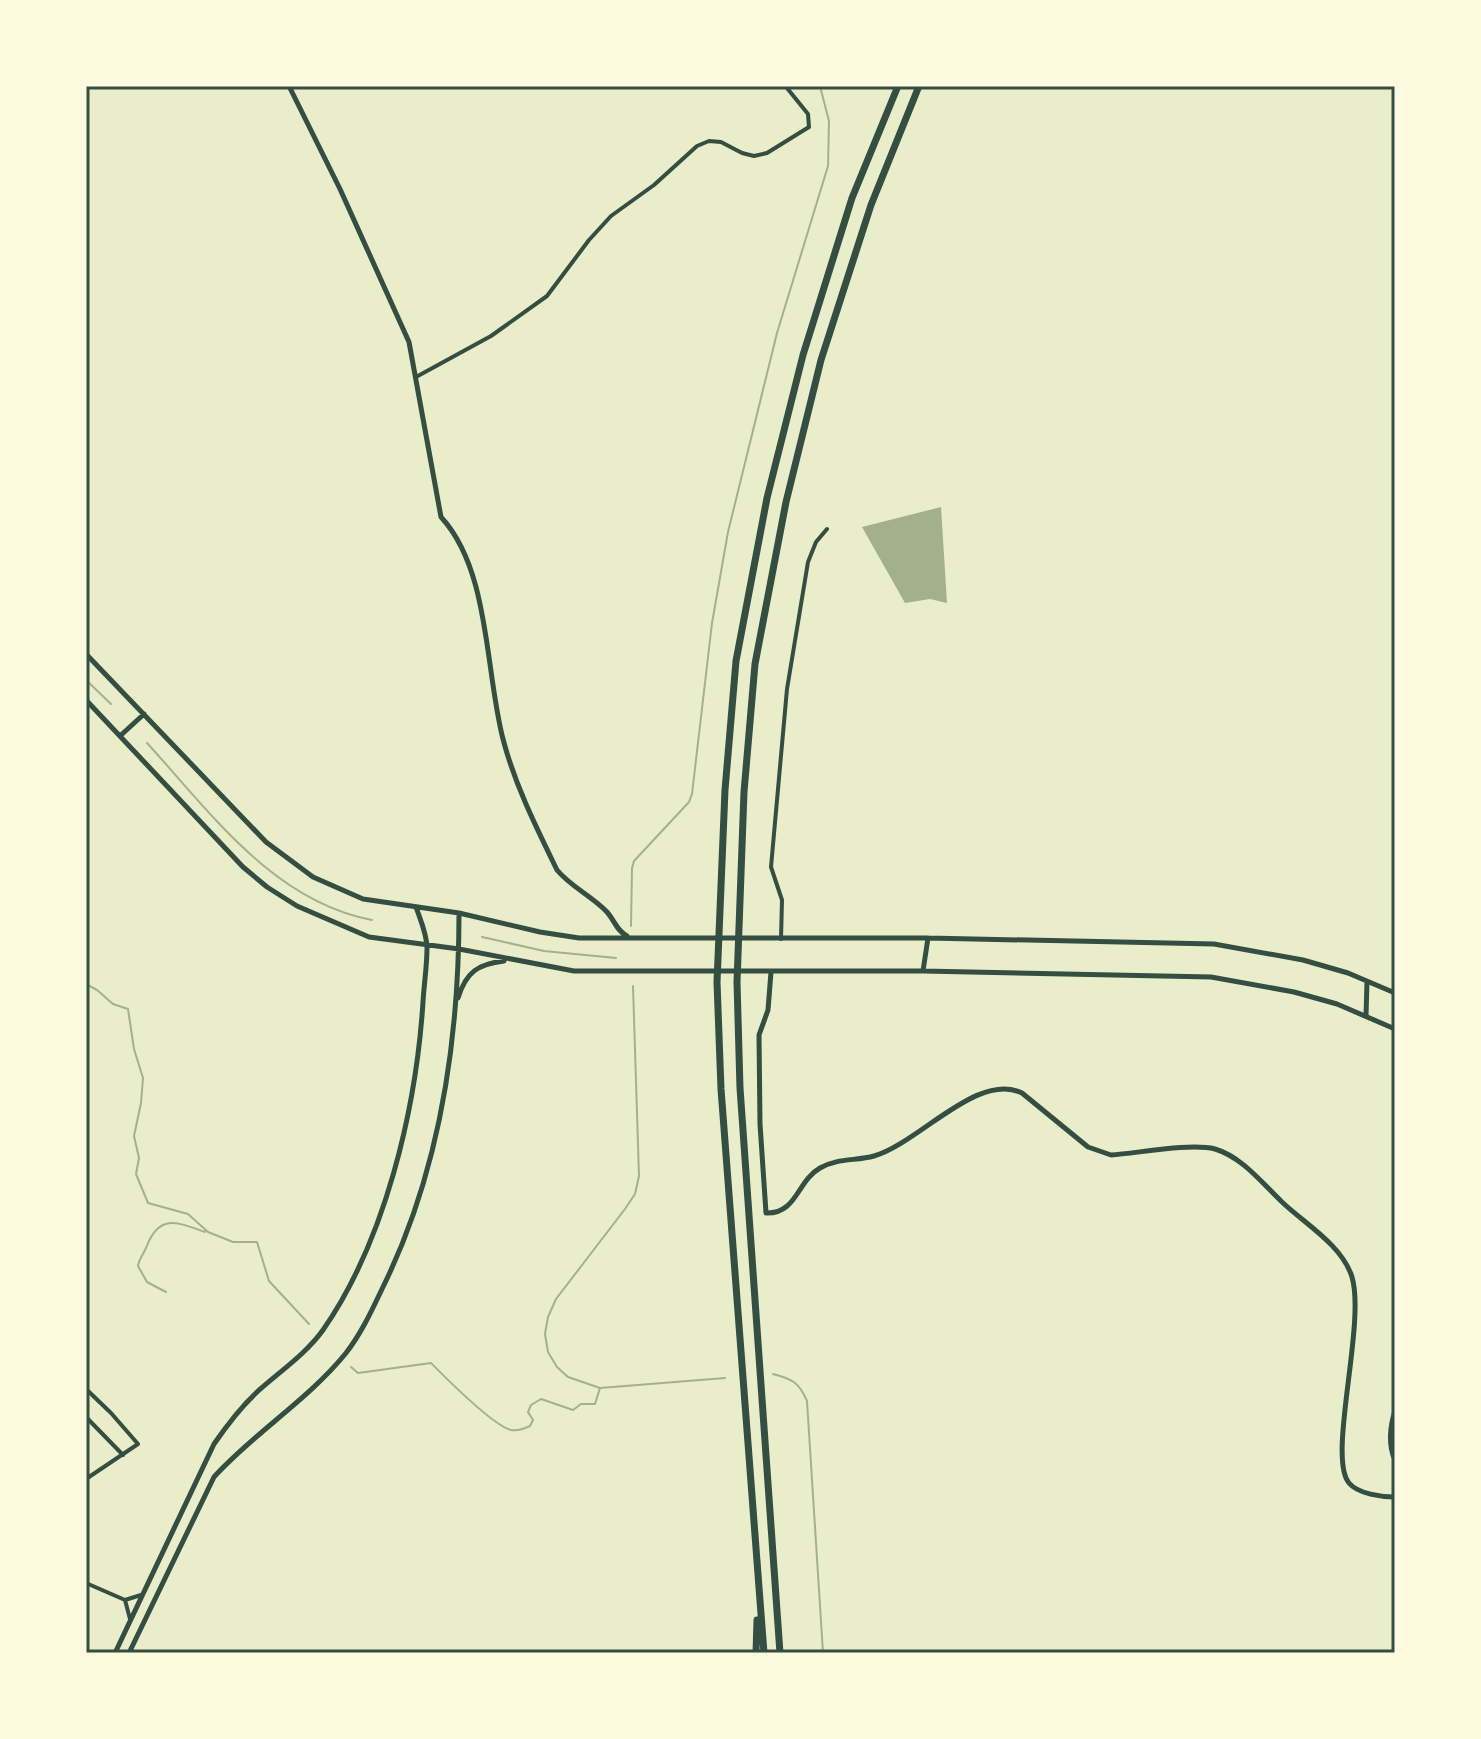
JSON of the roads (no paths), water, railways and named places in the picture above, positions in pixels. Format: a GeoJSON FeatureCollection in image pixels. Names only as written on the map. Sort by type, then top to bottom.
{"type":"FeatureCollection","features":[{"type":"Feature","properties":{"kind":"highway"},"geometry":{"type":"LineString","coordinates":[[764,1653],[721,1089],[717,982],[725,790],[736,661],[767,498],[803,355],[852,198],[898,86]]}},
{"type":"Feature","properties":{"kind":"highway"},"geometry":{"type":"LineString","coordinates":[[780,1653],[740,1088],[737,982],[744,792],[755,664],[786,502],[821,360],[866,219],[919,86]]}},
{"type":"Feature","properties":{"kind":"highway"},"geometry":{"type":"LineString","coordinates":[[756,1653],[757,1569]]}},
{"type":"Feature","properties":{"kind":"street"},"geometry":{"type":"LineString","coordinates":[[289,86],[340,189],[409,342],[441,517],[455,532],[474,578],[502,735],[513,775],[557,870],[565,880],[608,912],[618,931],[631,938]]}},
{"type":"Feature","properties":{"kind":"street"},"geometry":{"type":"LineString","coordinates":[[416,377],[491,336],[547,296],[611,216],[654,185],[697,146],[709,141],[721,142],[754,156],[767,153],[809,127],[808,114],[787,88]]}},
{"type":"Feature","properties":{"kind":"street"},"geometry":{"type":"LineString","coordinates":[[781,939],[782,900],[771,867],[782,734],[808,562],[816,542],[827,529]]}},
{"type":"Feature","properties":{"kind":"street"},"geometry":{"type":"LineString","coordinates":[[86,654],[266,842],[313,877],[363,899],[459,913],[566,936],[928,938],[1214,944],[1303,960],[1395,993]]}},
{"type":"Feature","properties":{"kind":"street"},"geometry":{"type":"LineString","coordinates":[[86,700],[243,867],[297,906],[369,937],[459,949],[574,971],[923,971],[1211,977],[1294,992],[1337,1004],[1395,1029]]}},
{"type":"Feature","properties":{"kind":"street"},"geometry":{"type":"LineString","coordinates":[[120,736],[144,714]]}},
{"type":"Feature","properties":{"kind":"street"},"geometry":{"type":"LineString","coordinates":[[115,1653],[214,1444],[232,1417],[323,1331],[363,1254],[384,1203],[412,1098],[421,1033],[427,945],[416,907]]}},
{"type":"Feature","properties":{"kind":"street"},"geometry":{"type":"LineString","coordinates":[[129,1653],[214,1477],[233,1456],[327,1376],[349,1349],[393,1268],[432,1159],[444,1103],[455,1005],[459,913]]}},
{"type":"Feature","properties":{"kind":"street"},"geometry":{"type":"LineString","coordinates":[[923,971],[928,938]]}},
{"type":"Feature","properties":{"kind":"street"},"geometry":{"type":"LineString","coordinates":[[455,1005],[464,980],[474,968],[485,963],[509,960]]}},
{"type":"Feature","properties":{"kind":"street"},"geometry":{"type":"LineString","coordinates":[[771,972],[768,1010],[759,1035],[760,1124],[766,1213],[778,1214],[790,1204],[817,1169],[843,1160],[874,1156],[898,1146],[976,1094],[997,1088],[1022,1093],[1088,1147],[1099,1152],[1111,1155],[1203,1148],[1224,1153],[1249,1170],[1336,1251],[1352,1275],[1356,1295],[1355,1334],[1342,1437],[1344,1475],[1354,1488],[1395,1497]]}},
{"type":"Feature","properties":{"kind":"street"},"geometry":{"type":"LineString","coordinates":[[1366,1016],[1367,981]]}},
{"type":"Feature","properties":{"kind":"street"},"geometry":{"type":"LineString","coordinates":[[86,1389],[138,1444],[86,1479]]}},
{"type":"Feature","properties":{"kind":"street"},"geometry":{"type":"LineString","coordinates":[[1394,1412],[1390,1428],[1391,1453],[1395,1460]]}},
{"type":"Feature","properties":{"kind":"street"},"geometry":{"type":"LineString","coordinates":[[86,1417],[123,1455]]}},
{"type":"Feature","properties":{"kind":"street"},"geometry":{"type":"LineString","coordinates":[[153,1572],[165,1577]]}},
{"type":"Feature","properties":{"kind":"street"},"geometry":{"type":"LineString","coordinates":[[86,1583],[125,1600],[141,1595]]}},
{"type":"Feature","properties":{"kind":"street"},"geometry":{"type":"LineString","coordinates":[[125,1600],[130,1619]]}},
{"type":"Feature","properties":{"kind":"waterway"},"geometry":{"type":"LineString","coordinates":[[631,926],[634,861],[689,802],[692,794],[712,623],[728,532],[777,333],[828,166],[829,121],[820,86]]}},
{"type":"Feature","properties":{"kind":"waterway"},"geometry":{"type":"LineString","coordinates":[[86,680],[111,704]]}},
{"type":"Feature","properties":{"kind":"waterway"},"geometry":{"type":"LineString","coordinates":[[147,743],[220,825],[274,874],[304,894],[337,910],[372,920]]}},
{"type":"Feature","properties":{"kind":"waterway"},"geometry":{"type":"LineString","coordinates":[[482,937],[544,951],[616,958]]}},
{"type":"Feature","properties":{"kind":"waterway"},"geometry":{"type":"LineString","coordinates":[[86,984],[113,1004],[128,1009],[134,1049],[143,1078],[134,1136],[139,1158],[136,1174],[148,1203],[188,1214],[208,1232],[233,1242],[257,1242],[269,1281],[309,1324]]}},
{"type":"Feature","properties":{"kind":"waterway"},"geometry":{"type":"LineString","coordinates":[[633,986],[639,1176],[635,1194],[556,1299],[545,1334],[548,1352],[568,1377],[600,1388],[725,1378]]}},
{"type":"Feature","properties":{"kind":"waterway"},"geometry":{"type":"LineString","coordinates":[[166,1292],[147,1282],[138,1266],[151,1237],[157,1229],[170,1223],[205,1232]]}},
{"type":"Feature","properties":{"kind":"waterway"},"geometry":{"type":"LineString","coordinates":[[351,1367],[358,1373],[431,1363],[481,1411],[511,1430],[530,1426],[533,1420],[528,1412],[531,1405],[541,1399],[573,1410],[581,1404],[595,1404],[600,1388]]}},
{"type":"Feature","properties":{"kind":"waterway"},"geometry":{"type":"LineString","coordinates":[[773,1374],[794,1382],[807,1401],[823,1653]]}}]}
